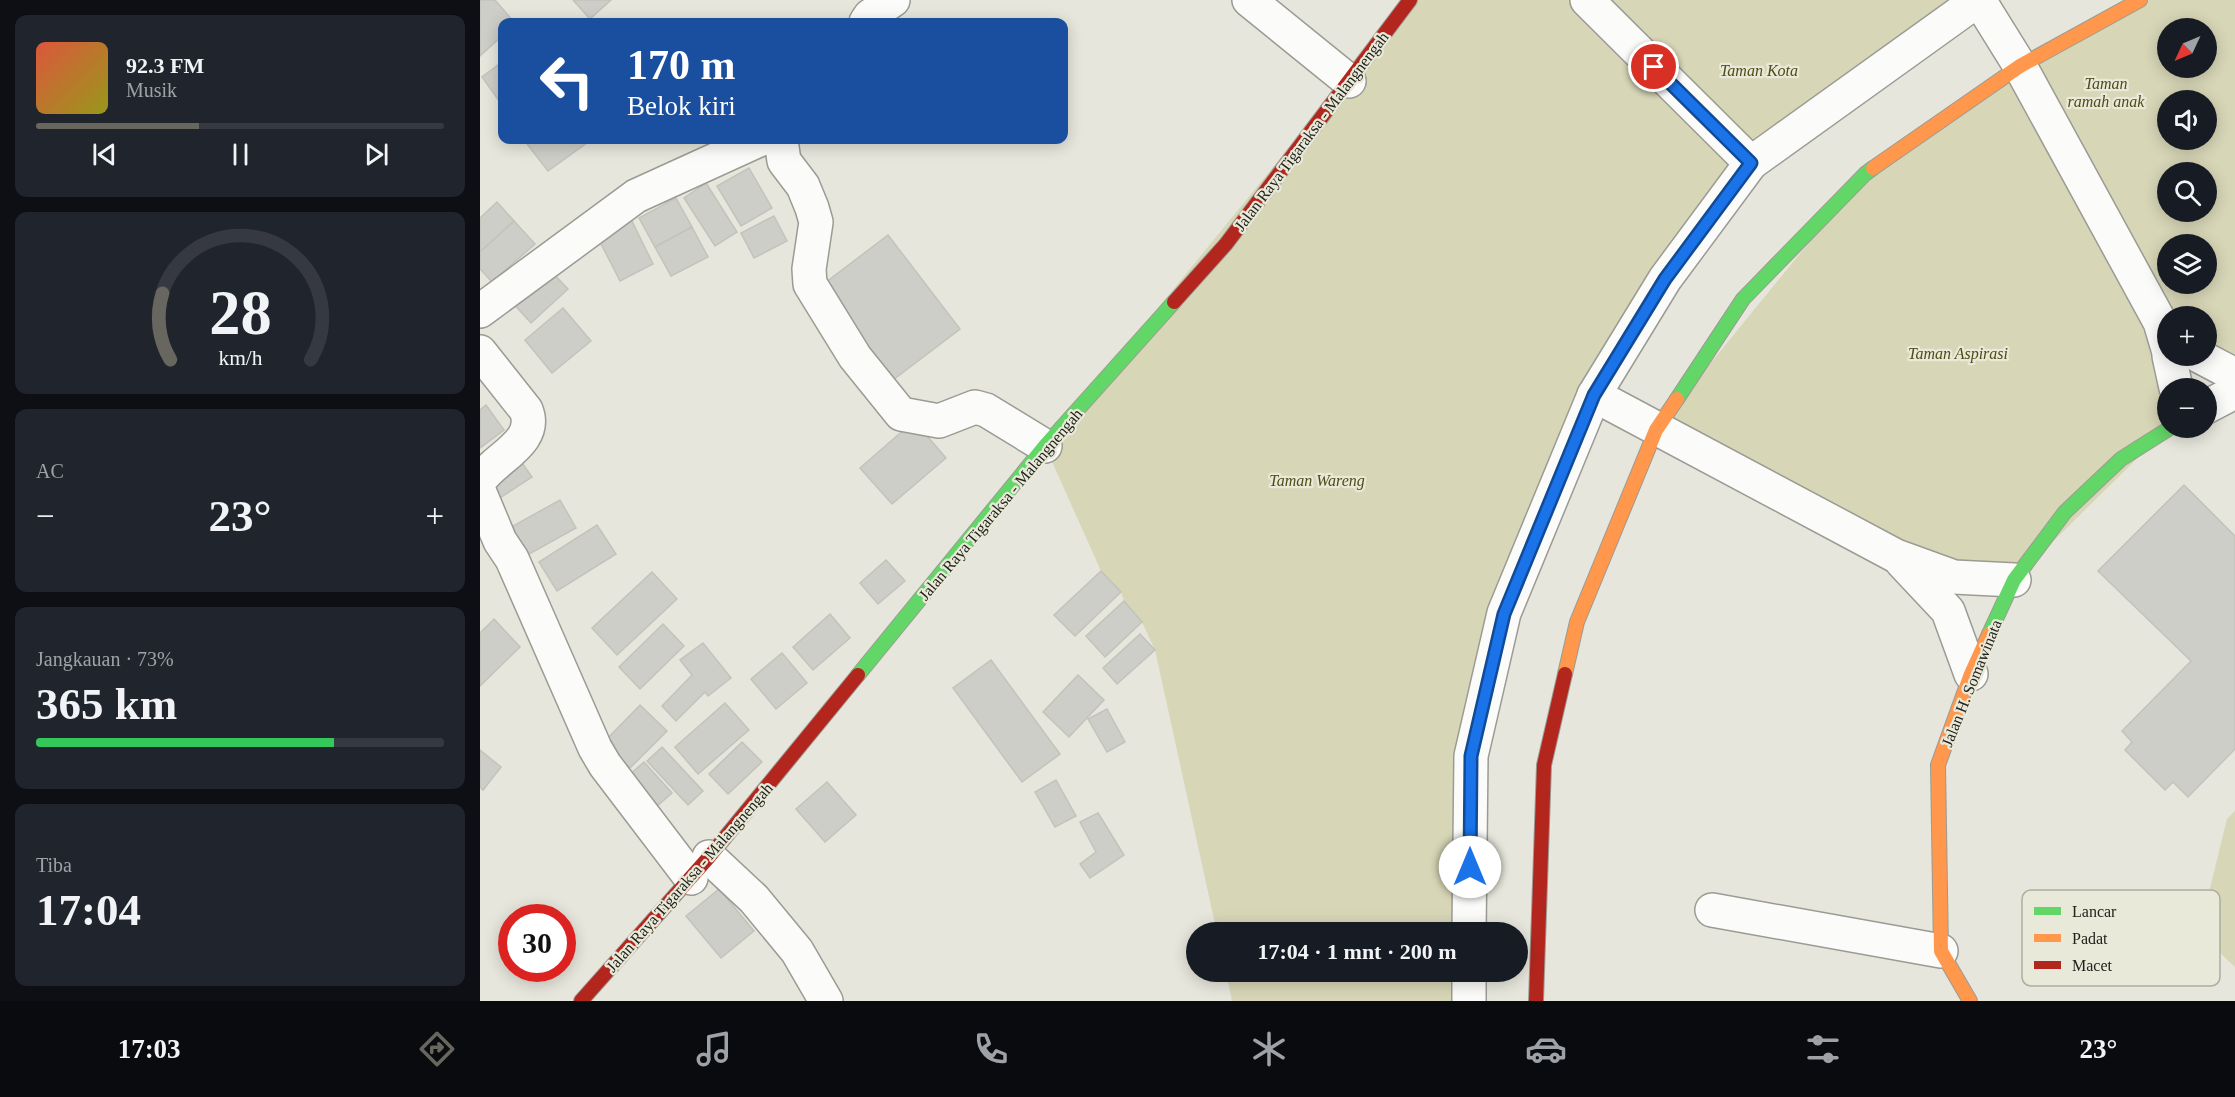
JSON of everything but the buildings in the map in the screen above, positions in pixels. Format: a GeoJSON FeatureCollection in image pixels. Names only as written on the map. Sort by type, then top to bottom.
{"type":"FeatureCollection","features":[{"type":"Feature","properties":{"kind":"street"},"geometry":{"type":"LineString","coordinates":[[869,18],[893,0]]}},
{"type":"Feature","properties":{"kind":"street"},"geometry":{"type":"LineString","coordinates":[[1249,0],[1349,81]]}},
{"type":"Feature","properties":{"kind":"street","name":"Jalan Raya Tigaraksa - Malangnengah"},"geometry":{"type":"LineString","coordinates":[[580,1001],[700,868],[1045,446],[1226,244],[1410,0]]}},
{"type":"Feature","properties":{"kind":"street"},"geometry":{"type":"LineString","coordinates":[[1587,0],[1751,163]]}},
{"type":"Feature","properties":{"kind":"street"},"geometry":{"type":"LineString","coordinates":[[1469,922],[1471,756],[1504,614],[1594,395],[1665,279],[1751,163],[1978,0],[2020,66],[2157,318]]}},
{"type":"Feature","properties":{"kind":"street"},"geometry":{"type":"LineString","coordinates":[[1536,1001],[1544,765],[1577,622],[1656,430],[1743,299],[1865,174],[2020,66],[2140,0]]}},
{"type":"Feature","properties":{"kind":"street"},"geometry":{"type":"LineString","coordinates":[[480,310],[636,196],[750,144]]}},
{"type":"Feature","properties":{"kind":"street"},"geometry":{"type":"LineString","coordinates":[[782,144],[784,161],[803,186],[816,222],[809,269],[810,284],[855,357],[901,414],[939,421],[975,407],[986,410],[1045,446]]}},
{"type":"Feature","properties":{"kind":"street"},"geometry":{"type":"LineString","coordinates":[[480,352],[526,410],[531,421],[526,435],[480,480]]}},
{"type":"Feature","properties":{"kind":"street"},"geometry":{"type":"LineString","coordinates":[[2216,366],[2235,375]]}},
{"type":"Feature","properties":{"kind":"street"},"geometry":{"type":"LineString","coordinates":[[2217,401],[2235,392]]}},
{"type":"Feature","properties":{"kind":"street"},"geometry":{"type":"LineString","coordinates":[[1594,395],[1896,556],[1954,577],[2014,580]]}},
{"type":"Feature","properties":{"kind":"street","name":"Jalan H. Somawinata"},"geometry":{"type":"LineString","coordinates":[[1970,1001],[1941,951],[1938,765],[1971,674],[2014,580],[2066,512],[2121,459],[2157,436]]}},
{"type":"Feature","properties":{"kind":"street"},"geometry":{"type":"LineString","coordinates":[[480,493],[595,748],[605,765],[700,868],[754,899],[797,951],[826,1001]]}},
{"type":"Feature","properties":{"kind":"street"},"geometry":{"type":"LineString","coordinates":[[1896,556],[1948,611],[1971,674]]}},
{"type":"Feature","properties":{"kind":"street"},"geometry":{"type":"LineString","coordinates":[[1712,910],[1941,951]]}},
{"type":"Feature","properties":{"kind":"street"},"geometry":{"type":"LineString","coordinates":[[1469,982],[1469,1001]]}},
{"type":"Feature","properties":{"kind":"green space","name":"Taman Wareng"},"geometry":{"type":"Polygon","coordinates":[[[1410,0],[1978,0],[1751,163],[1594,395],[1471,756],[1469,922],[1215,922],[1155,650],[1142,622],[1124,601],[1121,592],[1101,571],[1045,446],[1410,0]]]}},
{"type":"Feature","properties":{"kind":"green space","name":"Taman Aspirasi"},"geometry":{"type":"Polygon","coordinates":[[[2140,0],[2235,0],[2235,375],[2217,363],[2217,306],[2157,306],[2157,366],[2168,366],[2168,378],[2157,378],[2158,438],[2014,580],[1954,577],[1656,430],[1865,174],[2140,0]]]}},
{"type":"Feature","properties":{"kind":"green space"},"geometry":{"type":"Polygon","coordinates":[[[2235,811],[2235,967],[2220,953],[2220,890],[2210,890],[2227,819],[2235,811]]]}},
{"type":"Feature","properties":{"kind":"green space"},"geometry":{"type":"Polygon","coordinates":[[[1228,982],[1469,982],[1469,1001],[1232,1001],[1228,982]]]}},
{"type":"Feature","properties":{"kind":"traffic: fast"},"geometry":{"type":"LineString","coordinates":[[1677,399],[1743,299],[1873,168]]}},
{"type":"Feature","properties":{"kind":"traffic: fast"},"geometry":{"type":"LineString","coordinates":[[858,675],[1045,446],[1174,302]]}},
{"type":"Feature","properties":{"kind":"traffic: fast"},"geometry":{"type":"LineString","coordinates":[[1989,634],[2014,580],[2065,512],[2121,459],[2157,436]]}},
{"type":"Feature","properties":{"kind":"traffic: slow"},"geometry":{"type":"LineString","coordinates":[[1873,168],[2020,66],[2140,0]]}},
{"type":"Feature","properties":{"kind":"traffic: slow"},"geometry":{"type":"LineString","coordinates":[[1565,674],[1577,622],[1656,430],[1677,399]]}},
{"type":"Feature","properties":{"kind":"traffic: slow"},"geometry":{"type":"LineString","coordinates":[[1970,1001],[1941,951],[1938,765],[1971,674],[1989,634]]}},
{"type":"Feature","properties":{"kind":"traffic: jam"},"geometry":{"type":"LineString","coordinates":[[1174,302],[1226,244],[1410,0]]}},
{"type":"Feature","properties":{"kind":"traffic: jam"},"geometry":{"type":"LineString","coordinates":[[1536,1001],[1544,765],[1565,674]]}},
{"type":"Feature","properties":{"kind":"traffic: jam"},"geometry":{"type":"LineString","coordinates":[[581,1001],[709,857],[858,675]]}},
{"type":"Feature","properties":{"kind":"route"},"geometry":{"type":"LineString","coordinates":[[1470,867],[1471,756],[1504,614],[1594,395],[1665,279],[1751,163],[1654,67]]}},
{"type":"Feature","properties":{"kind":"park label","name":"Taman Kota"},"geometry":{"type":"Point","coordinates":[1759,70]}},
{"type":"Feature","properties":{"kind":"park label","name":"Taman ramah anak"},"geometry":{"type":"Point","coordinates":[2106,92]}}]}
